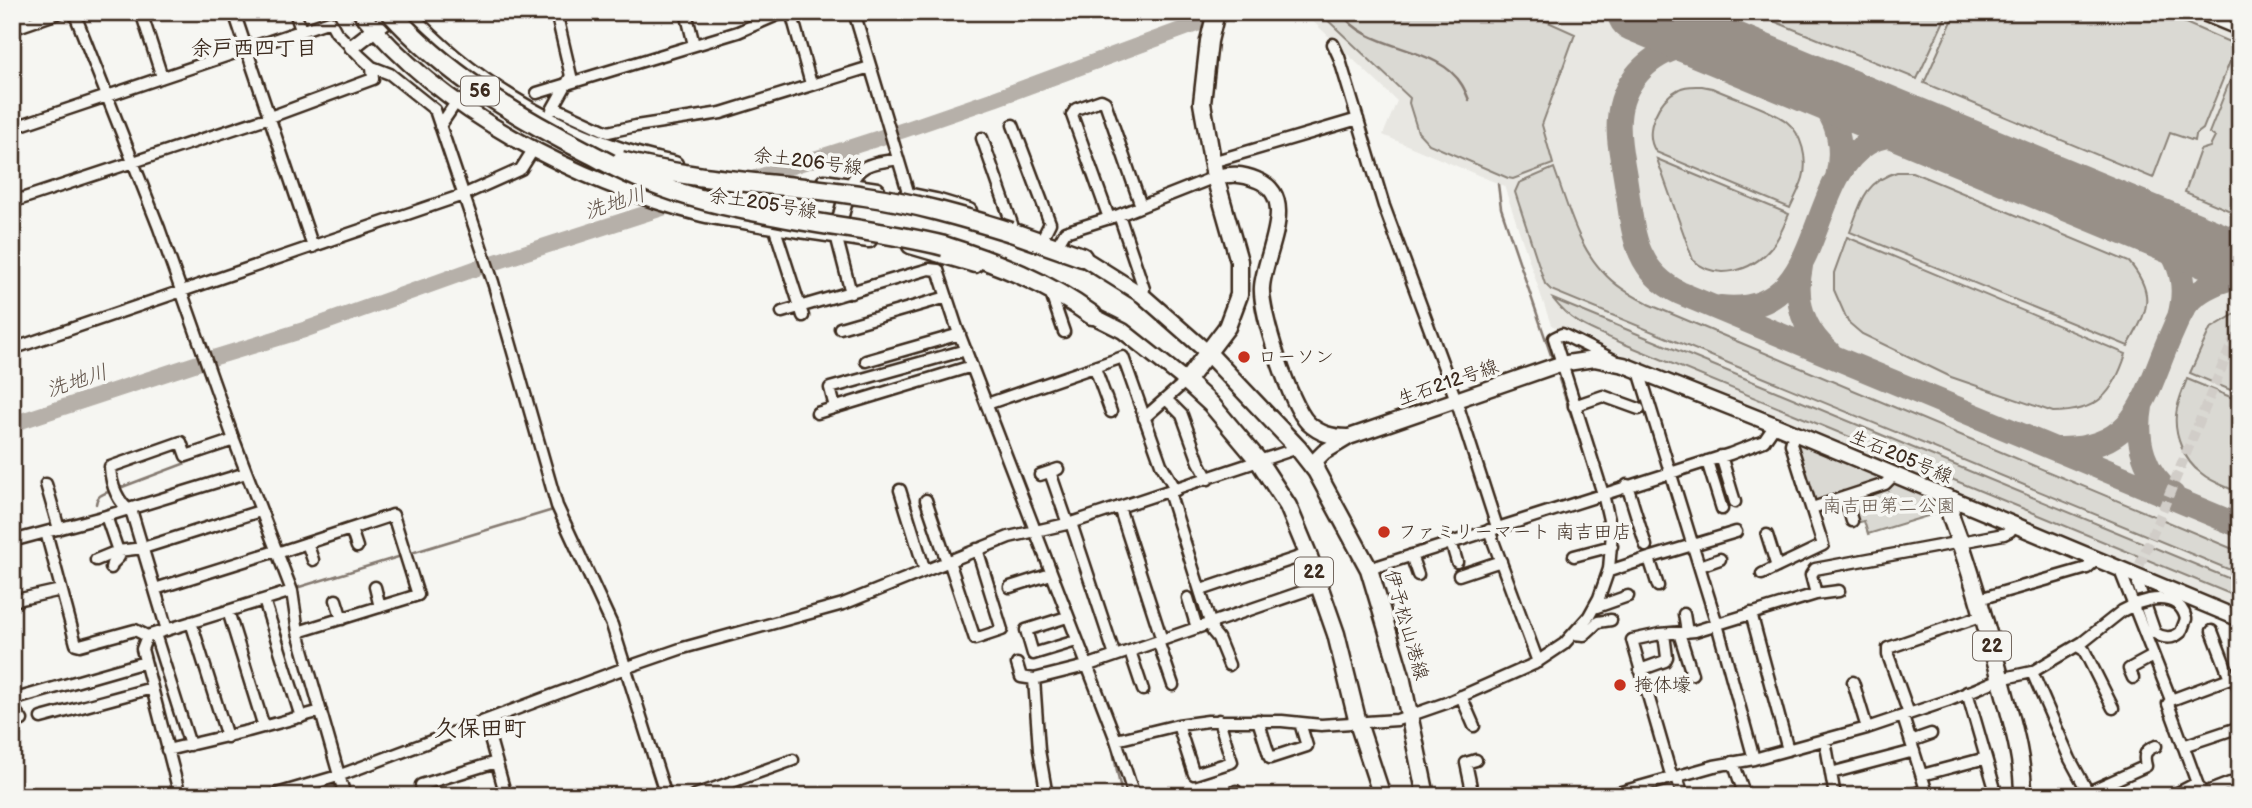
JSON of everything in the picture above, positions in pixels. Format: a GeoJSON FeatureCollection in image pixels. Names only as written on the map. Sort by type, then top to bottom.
{"type":"FeatureCollection","features":[{"type":"Feature","properties":{"kind":"highway","name":"56"},"geometry":{"type":"LineString","coordinates":[[390,12],[423,45],[483,93],[528,122],[584,150]]}},
{"type":"Feature","properties":{"kind":"highway"},"geometry":{"type":"LineString","coordinates":[[584,150],[642,166],[706,178],[865,196],[914,205],[1011,228],[1082,257]]}},
{"type":"Feature","properties":{"kind":"highway"},"geometry":{"type":"LineString","coordinates":[[584,150],[635,177],[698,197],[762,214],[904,236],[944,246],[1028,276],[1064,295],[1092,315]]}},
{"type":"Feature","properties":{"kind":"main road"},"geometry":{"type":"LineString","coordinates":[[1186,381],[1227,327],[1239,295],[1239,261],[1213,169],[1202,103],[1210,34],[1216,12]]}},
{"type":"Feature","properties":{"kind":"main road","name":"伊予松山港線"},"geometry":{"type":"LineString","coordinates":[[1207,352],[1298,448],[1316,471],[1369,569],[1401,676],[1426,796]]}},
{"type":"Feature","properties":{"kind":"main road","name":"22"},"geometry":{"type":"LineString","coordinates":[[1186,381],[1211,404],[1258,460],[1288,506],[1336,634],[1358,723],[1382,796]]}},
{"type":"Feature","properties":{"kind":"main road","name":"22"},"geometry":{"type":"LineString","coordinates":[[1954,500],[1950,513],[1981,607],[2017,740],[2023,773],[2023,796]]}},
{"type":"Feature","properties":{"kind":"street"},"geometry":{"type":"LineString","coordinates":[[22,12],[27,23]]}},
{"type":"Feature","properties":{"kind":"street"},"geometry":{"type":"LineString","coordinates":[[12,29],[61,12]]}},
{"type":"Feature","properties":{"kind":"street"},"geometry":{"type":"LineString","coordinates":[[74,12],[182,291],[234,440],[292,592],[298,632],[345,796]]}},
{"type":"Feature","properties":{"kind":"street"},"geometry":{"type":"LineString","coordinates":[[141,12],[163,77]]}},
{"type":"Feature","properties":{"kind":"street"},"geometry":{"type":"LineString","coordinates":[[234,12],[313,247]]}},
{"type":"Feature","properties":{"kind":"street"},"geometry":{"type":"LineString","coordinates":[[295,12],[301,30]]}},
{"type":"Feature","properties":{"kind":"street","name":"余土205号線"},"geometry":{"type":"LineString","coordinates":[[360,12],[374,30],[427,79],[533,150],[644,197],[695,212],[906,245],[996,272],[1124,331],[1186,381]]}},
{"type":"Feature","properties":{"kind":"street"},"geometry":{"type":"LineString","coordinates":[[352,47],[397,12]]}},
{"type":"Feature","properties":{"kind":"street","name":"余土206号線"},"geometry":{"type":"LineString","coordinates":[[407,12],[455,59],[495,87],[551,113],[619,150],[663,162],[724,172],[850,185],[909,195],[936,201],[1043,237],[1082,257],[1142,295],[1207,352]]}},
{"type":"Feature","properties":{"kind":"street"},"geometry":{"type":"LineString","coordinates":[[12,349],[463,195],[521,169],[571,76],[556,12]]}},
{"type":"Feature","properties":{"kind":"street"},"geometry":{"type":"LineString","coordinates":[[686,12],[694,45]]}},
{"type":"Feature","properties":{"kind":"street"},"geometry":{"type":"LineString","coordinates":[[537,93],[738,32],[784,12]]}},
{"type":"Feature","properties":{"kind":"street"},"geometry":{"type":"LineString","coordinates":[[791,12],[811,84]]}},
{"type":"Feature","properties":{"kind":"street"},"geometry":{"type":"LineString","coordinates":[[854,12],[909,195]]}},
{"type":"Feature","properties":{"kind":"street"},"geometry":{"type":"LineString","coordinates":[[2202,12],[2240,28]]}},
{"type":"Feature","properties":{"kind":"street"},"geometry":{"type":"LineString","coordinates":[[12,128],[330,21],[336,32],[372,67],[390,74],[435,110],[492,279],[557,506],[607,613],[666,796]]}},
{"type":"Feature","properties":{"kind":"street"},"geometry":{"type":"LineString","coordinates":[[1333,44],[1384,206],[1456,400],[1501,561],[1537,659]]}},
{"type":"Feature","properties":{"kind":"street"},"geometry":{"type":"LineString","coordinates":[[12,202],[270,117],[373,79],[372,67]]}},
{"type":"Feature","properties":{"kind":"street"},"geometry":{"type":"LineString","coordinates":[[551,113],[608,132],[636,125],[721,113],[870,67]]}},
{"type":"Feature","properties":{"kind":"street"},"geometry":{"type":"LineString","coordinates":[[1142,206],[1105,102],[1101,100],[1076,110],[1072,115],[1144,289],[1142,295]]}},
{"type":"Feature","properties":{"kind":"street"},"geometry":{"type":"LineString","coordinates":[[440,126],[457,101]]}},
{"type":"Feature","properties":{"kind":"street"},"geometry":{"type":"LineString","coordinates":[[1058,244],[1065,232],[1142,206],[1213,169],[1358,119]]}},
{"type":"Feature","properties":{"kind":"street"},"geometry":{"type":"LineString","coordinates":[[1013,125],[1050,223],[1043,237]]}},
{"type":"Feature","properties":{"kind":"street"},"geometry":{"type":"LineString","coordinates":[[981,144],[1011,228]]}},
{"type":"Feature","properties":{"kind":"street"},"geometry":{"type":"LineString","coordinates":[[846,297],[836,235],[850,185],[857,171],[865,166],[898,159]]}},
{"type":"Feature","properties":{"kind":"street"},"geometry":{"type":"LineString","coordinates":[[1213,169],[1243,174],[1264,182],[1275,195],[1277,223],[1261,289],[1270,332],[1299,412],[1321,433],[1349,437]]}},
{"type":"Feature","properties":{"kind":"street"},"geometry":{"type":"LineString","coordinates":[[774,226],[783,269],[801,312]]}},
{"type":"Feature","properties":{"kind":"street"},"geometry":{"type":"LineString","coordinates":[[782,312],[801,312],[929,269],[939,270],[972,366],[1116,740],[1134,796]]}},
{"type":"Feature","properties":{"kind":"street"},"geometry":{"type":"LineString","coordinates":[[840,328],[855,329],[902,315],[947,297]]}},
{"type":"Feature","properties":{"kind":"street"},"geometry":{"type":"LineString","coordinates":[[1052,298],[1064,331]]}},
{"type":"Feature","properties":{"kind":"street"},"geometry":{"type":"LineString","coordinates":[[866,361],[960,334]]}},
{"type":"Feature","properties":{"kind":"street"},"geometry":{"type":"LineString","coordinates":[[1116,740],[1219,720],[1321,725],[1397,720],[1461,696],[1564,644],[1594,608],[1609,571],[1612,546],[1610,523],[1602,494],[1554,338],[1562,334],[1624,365]]}},
{"type":"Feature","properties":{"kind":"street"},"geometry":{"type":"LineString","coordinates":[[837,410],[830,388],[966,350]]}},
{"type":"Feature","properties":{"kind":"street"},"geometry":{"type":"LineString","coordinates":[[987,404],[1123,357],[1172,491],[1224,661]]}},
{"type":"Feature","properties":{"kind":"street","name":"生石212号線"},"geometry":{"type":"LineString","coordinates":[[1316,471],[1317,458],[1349,437],[1560,364],[1594,359],[1624,365]]}},
{"type":"Feature","properties":{"kind":"street","name":"生石205号線"},"geometry":{"type":"LineString","coordinates":[[1624,365],[2240,619]]}},
{"type":"Feature","properties":{"kind":"street"},"geometry":{"type":"LineString","coordinates":[[817,413],[837,410],[936,382],[972,366]]}},
{"type":"Feature","properties":{"kind":"street"},"geometry":{"type":"LineString","coordinates":[[1096,368],[1111,412]]}},
{"type":"Feature","properties":{"kind":"street"},"geometry":{"type":"LineString","coordinates":[[1639,371],[1700,566],[1754,759]]}},
{"type":"Feature","properties":{"kind":"street"},"geometry":{"type":"LineString","coordinates":[[1144,418],[1186,381]]}},
{"type":"Feature","properties":{"kind":"street"},"geometry":{"type":"LineString","coordinates":[[1574,406],[1603,396],[1639,408]]}},
{"type":"Feature","properties":{"kind":"street"},"geometry":{"type":"LineString","coordinates":[[1166,399],[1182,415],[1208,479]]}},
{"type":"Feature","properties":{"kind":"street"},"geometry":{"type":"LineString","coordinates":[[1369,569],[1764,441],[1774,425]]}},
{"type":"Feature","properties":{"kind":"street"},"geometry":{"type":"LineString","coordinates":[[1762,575],[1823,545],[1791,444],[1794,433]]}},
{"type":"Feature","properties":{"kind":"street"},"geometry":{"type":"LineString","coordinates":[[167,630],[132,513],[122,505],[115,490],[110,467],[181,442],[186,456],[234,440]]}},
{"type":"Feature","properties":{"kind":"street"},"geometry":{"type":"LineString","coordinates":[[270,796],[338,776],[683,648],[843,604],[1009,537],[1069,523],[1298,448]]}},
{"type":"Feature","properties":{"kind":"street"},"geometry":{"type":"LineString","coordinates":[[1721,456],[1735,502]]}},
{"type":"Feature","properties":{"kind":"street"},"geometry":{"type":"LineString","coordinates":[[1707,461],[1722,509]]}},
{"type":"Feature","properties":{"kind":"street"},"geometry":{"type":"LineString","coordinates":[[12,541],[106,516],[246,472]]}},
{"type":"Feature","properties":{"kind":"street"},"geometry":{"type":"LineString","coordinates":[[1049,472],[1115,656]]}},
{"type":"Feature","properties":{"kind":"street"},"geometry":{"type":"LineString","coordinates":[[1812,508],[1885,484],[1894,475]]}},
{"type":"Feature","properties":{"kind":"street"},"geometry":{"type":"LineString","coordinates":[[46,484],[59,529]]}},
{"type":"Feature","properties":{"kind":"street"},"geometry":{"type":"LineString","coordinates":[[1627,485],[1646,546]]}},
{"type":"Feature","properties":{"kind":"street"},"geometry":{"type":"LineString","coordinates":[[903,492],[925,571]]}},
{"type":"Feature","properties":{"kind":"street"},"geometry":{"type":"LineString","coordinates":[[1845,497],[1852,522]]}},
{"type":"Feature","properties":{"kind":"street"},"geometry":{"type":"LineString","coordinates":[[926,500],[975,639],[1002,629],[977,549]]}},
{"type":"Feature","properties":{"kind":"street"},"geometry":{"type":"LineString","coordinates":[[1119,507],[1173,685]]}},
{"type":"Feature","properties":{"kind":"street"},"geometry":{"type":"LineString","coordinates":[[96,560],[118,551],[143,548],[260,511]]}},
{"type":"Feature","properties":{"kind":"street"},"geometry":{"type":"LineString","coordinates":[[155,589],[393,515],[418,595],[298,632]]}},
{"type":"Feature","properties":{"kind":"street"},"geometry":{"type":"LineString","coordinates":[[106,516],[120,557],[111,568]]}},
{"type":"Feature","properties":{"kind":"street"},"geometry":{"type":"LineString","coordinates":[[1816,594],[1811,575],[1815,569],[2004,534],[2014,525]]}},
{"type":"Feature","properties":{"kind":"street"},"geometry":{"type":"LineString","coordinates":[[351,528],[357,547]]}},
{"type":"Feature","properties":{"kind":"street"},"geometry":{"type":"LineString","coordinates":[[1609,571],[1737,531]]}},
{"type":"Feature","properties":{"kind":"street"},"geometry":{"type":"LineString","coordinates":[[46,532],[76,643],[80,645],[135,630],[151,635],[292,592]]}},
{"type":"Feature","properties":{"kind":"street"},"geometry":{"type":"LineString","coordinates":[[1767,535],[1777,568]]}},
{"type":"Feature","properties":{"kind":"street"},"geometry":{"type":"LineString","coordinates":[[1451,542],[1457,562]]}},
{"type":"Feature","properties":{"kind":"street"},"geometry":{"type":"LineString","coordinates":[[307,543],[313,560]]}},
{"type":"Feature","properties":{"kind":"street"},"geometry":{"type":"LineString","coordinates":[[1574,556],[1612,546]]}},
{"type":"Feature","properties":{"kind":"street"},"geometry":{"type":"LineString","coordinates":[[1201,590],[1308,554]]}},
{"type":"Feature","properties":{"kind":"street"},"geometry":{"type":"LineString","coordinates":[[1411,555],[1418,575]]}},
{"type":"Feature","properties":{"kind":"street"},"geometry":{"type":"LineString","coordinates":[[1648,558],[1658,586]]}},
{"type":"Feature","properties":{"kind":"street"},"geometry":{"type":"LineString","coordinates":[[1700,566],[1720,559]]}},
{"type":"Feature","properties":{"kind":"street"},"geometry":{"type":"LineString","coordinates":[[1908,796],[1927,793],[1912,746],[1888,648],[1981,607],[2087,568],[2097,559]]}},
{"type":"Feature","properties":{"kind":"street"},"geometry":{"type":"LineString","coordinates":[[1459,575],[1501,561]]}},
{"type":"Feature","properties":{"kind":"street"},"geometry":{"type":"LineString","coordinates":[[2119,568],[2140,603],[2153,656],[2171,700]]}},
{"type":"Feature","properties":{"kind":"street"},"geometry":{"type":"LineString","coordinates":[[1010,587],[1051,574]]}},
{"type":"Feature","properties":{"kind":"street"},"geometry":{"type":"LineString","coordinates":[[1607,796],[1867,728],[1906,716],[2000,679],[2032,672],[2077,646],[2140,603],[2171,601],[2181,607],[2186,624],[2181,632],[2166,637],[2155,633],[2138,584]]}},
{"type":"Feature","properties":{"kind":"street"},"geometry":{"type":"LineString","coordinates":[[1017,664],[1021,677],[1034,679],[1086,666],[1319,586]]}},
{"type":"Feature","properties":{"kind":"street"},"geometry":{"type":"LineString","coordinates":[[375,587],[380,607]]}},
{"type":"Feature","properties":{"kind":"street"},"geometry":{"type":"LineString","coordinates":[[12,601],[61,590]]}},
{"type":"Feature","properties":{"kind":"street"},"geometry":{"type":"LineString","coordinates":[[1683,796],[1674,777],[1632,640],[1683,633],[1816,594],[1839,591]]}},
{"type":"Feature","properties":{"kind":"street"},"geometry":{"type":"LineString","coordinates":[[1594,608],[1628,596]]}},
{"type":"Feature","properties":{"kind":"street"},"geometry":{"type":"LineString","coordinates":[[1188,598],[1197,628]]}},
{"type":"Feature","properties":{"kind":"street"},"geometry":{"type":"LineString","coordinates":[[264,600],[301,717]]}},
{"type":"Feature","properties":{"kind":"street"},"geometry":{"type":"LineString","coordinates":[[336,600],[342,619]]}},
{"type":"Feature","properties":{"kind":"street"},"geometry":{"type":"LineString","coordinates":[[228,611],[264,727]]}},
{"type":"Feature","properties":{"kind":"street"},"geometry":{"type":"LineString","coordinates":[[1751,613],[1788,750]]}},
{"type":"Feature","properties":{"kind":"street"},"geometry":{"type":"LineString","coordinates":[[1684,614],[1683,633],[1692,674]]}},
{"type":"Feature","properties":{"kind":"street"},"geometry":{"type":"LineString","coordinates":[[1067,617],[1026,630],[1033,654],[1076,641]]}},
{"type":"Feature","properties":{"kind":"street"},"geometry":{"type":"LineString","coordinates":[[1574,634],[1584,635],[1598,622],[1611,620]]}},
{"type":"Feature","properties":{"kind":"street"},"geometry":{"type":"LineString","coordinates":[[191,622],[228,737]]}},
{"type":"Feature","properties":{"kind":"street"},"geometry":{"type":"LineString","coordinates":[[2212,631],[2240,692]]}},
{"type":"Feature","properties":{"kind":"street"},"geometry":{"type":"LineString","coordinates":[[1640,670],[1665,662],[1667,657],[1664,634]]}},
{"type":"Feature","properties":{"kind":"street"},"geometry":{"type":"LineString","coordinates":[[151,635],[142,649],[180,796]]}},
{"type":"Feature","properties":{"kind":"street"},"geometry":{"type":"LineString","coordinates":[[151,635],[190,745]]}},
{"type":"Feature","properties":{"kind":"street"},"geometry":{"type":"LineString","coordinates":[[2077,646],[2084,650],[2113,708]]}},
{"type":"Feature","properties":{"kind":"street"},"geometry":{"type":"LineString","coordinates":[[1130,651],[1143,690]]}},
{"type":"Feature","properties":{"kind":"street"},"geometry":{"type":"LineString","coordinates":[[2133,678],[2129,669],[2153,656]]}},
{"type":"Feature","properties":{"kind":"street"},"geometry":{"type":"LineString","coordinates":[[12,700],[145,662]]}},
{"type":"Feature","properties":{"kind":"street"},"geometry":{"type":"LineString","coordinates":[[2032,672],[2070,759],[2089,794],[2146,766],[2143,757],[2145,752],[2156,746]]}},
{"type":"Feature","properties":{"kind":"street"},"geometry":{"type":"LineString","coordinates":[[1034,679],[1039,750],[1047,796]]}},
{"type":"Feature","properties":{"kind":"street"},"geometry":{"type":"LineString","coordinates":[[2235,679],[2171,700],[2168,704],[2202,794],[2230,783],[2234,793],[2239,796]]}},
{"type":"Feature","properties":{"kind":"street"},"geometry":{"type":"LineString","coordinates":[[1853,682],[1867,728]]}},
{"type":"Feature","properties":{"kind":"street"},"geometry":{"type":"LineString","coordinates":[[41,718],[152,688]]}},
{"type":"Feature","properties":{"kind":"street"},"geometry":{"type":"LineString","coordinates":[[1967,692],[1997,796]]}},
{"type":"Feature","properties":{"kind":"street"},"geometry":{"type":"LineString","coordinates":[[1461,696],[1474,726]]}},
{"type":"Feature","properties":{"kind":"street"},"geometry":{"type":"LineString","coordinates":[[12,707],[22,720]]}},
{"type":"Feature","properties":{"kind":"street"},"geometry":{"type":"LineString","coordinates":[[167,750],[228,737],[321,711]]}},
{"type":"Feature","properties":{"kind":"street"},"geometry":{"type":"LineString","coordinates":[[1178,726],[1194,774],[1232,762],[1219,720]]}},
{"type":"Feature","properties":{"kind":"street"},"geometry":{"type":"LineString","coordinates":[[1258,720],[1270,758],[1307,746],[1300,723]]}},
{"type":"Feature","properties":{"kind":"street"},"geometry":{"type":"LineString","coordinates":[[485,721],[506,796]]}},
{"type":"Feature","properties":{"kind":"street"},"geometry":{"type":"LineString","coordinates":[[2183,746],[2240,727]]}},
{"type":"Feature","properties":{"kind":"street"},"geometry":{"type":"LineString","coordinates":[[1831,773],[1912,746],[1931,734]]}},
{"type":"Feature","properties":{"kind":"street"},"geometry":{"type":"LineString","coordinates":[[1825,740],[1832,795]]}},
{"type":"Feature","properties":{"kind":"street"},"geometry":{"type":"LineString","coordinates":[[1922,775],[1986,758]]}},
{"type":"Feature","properties":{"kind":"street"},"geometry":{"type":"LineString","coordinates":[[693,796],[793,760]]}},
{"type":"Feature","properties":{"kind":"street"},"geometry":{"type":"LineString","coordinates":[[1473,796],[1466,763],[1476,760]]}},
{"type":"Feature","properties":{"kind":"street"},"geometry":{"type":"LineString","coordinates":[[425,796],[422,785],[496,762]]}},
{"type":"Feature","properties":{"kind":"street"},"geometry":{"type":"LineString","coordinates":[[1733,762],[1745,796]]}},
{"type":"Feature","properties":{"kind":"street"},"geometry":{"type":"LineString","coordinates":[[2172,796],[2197,783]]}},
{"type":"Feature","properties":{"kind":"shaded area"},"geometry":{"type":"Polygon","coordinates":[[[1303,12],[2183,12],[2240,36],[2240,612],[1551,325],[1504,186],[1383,135],[1397,101],[1303,12]]]}},
{"type":"Feature","properties":{"kind":"green space"},"geometry":{"type":"Polygon","coordinates":[[[1319,12],[1526,12],[1575,34],[1542,125],[1553,164],[1513,179],[1429,144],[1418,132],[1409,103],[1410,98],[1319,12]]]}},
{"type":"Feature","properties":{"kind":"green space"},"geometry":{"type":"Polygon","coordinates":[[[1751,12],[1948,12],[1917,79],[1751,12]]]}},
{"type":"Feature","properties":{"kind":"green space"},"geometry":{"type":"Polygon","coordinates":[[[1956,12],[2160,12],[2234,44],[2235,49],[2203,129],[2195,135],[2194,141],[2170,133],[2153,178],[1924,83],[1956,12]]]}},
{"type":"Feature","properties":{"kind":"green space"},"geometry":{"type":"Polygon","coordinates":[[[2240,55],[2240,215],[2185,192],[2200,150],[2210,147],[2215,137],[2209,133],[2240,55]]]}},
{"type":"Feature","properties":{"kind":"green space"},"geometry":{"type":"Polygon","coordinates":[[[1702,86],[1781,117],[1797,133],[1805,163],[1799,190],[1790,208],[1656,152],[1651,134],[1659,108],[1679,89],[1702,86]]]}},
{"type":"Feature","properties":{"kind":"green space"},"geometry":{"type":"Polygon","coordinates":[[[1657,159],[1789,214],[1774,244],[1763,256],[1744,268],[1723,272],[1702,267],[1693,260],[1657,159]]]}},
{"type":"Feature","properties":{"kind":"green space"},"geometry":{"type":"Polygon","coordinates":[[[1554,168],[1586,249],[1608,277],[1636,297],[2240,552],[2240,574],[1551,290],[1545,284],[1515,192],[1519,183],[1554,168]]]}},
{"type":"Feature","properties":{"kind":"green space"},"geometry":{"type":"Polygon","coordinates":[[[1897,172],[1912,172],[2129,262],[2143,284],[2146,304],[2128,346],[1850,232],[1861,202],[1871,187],[1877,181],[1897,172]]]}},
{"type":"Feature","properties":{"kind":"green space"},"geometry":{"type":"Polygon","coordinates":[[[1847,237],[2126,354],[2115,380],[2102,398],[2092,404],[2082,409],[2053,412],[1951,377],[1862,334],[1848,322],[1834,290],[1834,273],[1847,237]]]}},
{"type":"Feature","properties":{"kind":"green space"},"geometry":{"type":"Polygon","coordinates":[[[1553,299],[2240,583],[2240,598],[1602,334],[1576,321],[1553,299]]]}},
{"type":"Feature","properties":{"kind":"green space"},"geometry":{"type":"Polygon","coordinates":[[[2240,313],[2240,394],[2190,373],[2210,329],[2240,313]]]}},
{"type":"Feature","properties":{"kind":"green space"},"geometry":{"type":"Polygon","coordinates":[[[2187,379],[2240,401],[2240,493],[2205,476],[2190,462],[2181,447],[2176,415],[2187,379]]]}},
{"type":"Feature","properties":{"kind":"green space"},"geometry":{"type":"Polygon","coordinates":[[[1797,441],[1880,475],[1882,480],[1817,502],[1812,499],[1795,445],[1797,441]]]}},
{"type":"Feature","properties":{"kind":"green space","name":"南吉田第二公園"},"geometry":{"type":"Polygon","coordinates":[[[1896,483],[1942,502],[1944,511],[1868,534],[1864,521],[1856,523],[1848,498],[1896,483]]]}},
{"type":"Feature","properties":{"kind":"waterway","name":"洗地川"},"geometry":{"type":"LineString","coordinates":[[12,424],[304,330],[480,267],[904,130],[1229,12]]}},
{"type":"Feature","properties":{"kind":"waterway"},"geometry":{"type":"LineString","coordinates":[[1341,12],[1352,25],[1367,35],[1420,54],[1451,72],[1462,85],[1469,100]]}},
{"type":"Feature","properties":{"kind":"waterway"},"geometry":{"type":"LineString","coordinates":[[1498,184],[1501,208],[1552,358]]}},
{"type":"Feature","properties":{"kind":"waterway"},"geometry":{"type":"LineString","coordinates":[[288,569],[296,588],[553,510],[489,289],[480,267]]}},
{"type":"Feature","properties":{"kind":"waterway"},"geometry":{"type":"LineString","coordinates":[[1559,379],[1596,490]]}},
{"type":"Feature","properties":{"kind":"waterway"},"geometry":{"type":"LineString","coordinates":[[239,443],[255,481]]}},
{"type":"Feature","properties":{"kind":"waterway"},"geometry":{"type":"LineString","coordinates":[[117,489],[228,447]]}},
{"type":"Feature","properties":{"kind":"waterway"},"geometry":{"type":"LineString","coordinates":[[96,504],[99,497],[111,491]]}},
{"type":"Feature","properties":{"kind":"waterway"},"geometry":{"type":"LineString","coordinates":[[1225,716],[1277,716]]}},
{"type":"Feature","properties":{"kind":"waterway"},"geometry":{"type":"LineString","coordinates":[[1112,746],[1122,796]]}},
{"type":"Feature","properties":{"kind":"taxiway"},"geometry":{"type":"LineString","coordinates":[[1725,48],[1687,46],[1658,56],[1638,72],[1621,106],[1620,143],[1634,232],[1644,260],[1664,284],[2240,526]]}},
{"type":"Feature","properties":{"kind":"taxiway"},"geometry":{"type":"LineString","coordinates":[[1808,84],[1825,106],[1836,127],[1840,150],[1837,178]]}},
{"type":"Feature","properties":{"kind":"taxiway"},"geometry":{"type":"LineString","coordinates":[[1720,307],[1754,305],[1779,292],[1797,271],[1833,186],[1848,161],[1868,143],[1896,134],[1926,133]]}},
{"type":"Feature","properties":{"kind":"taxiway"},"geometry":{"type":"LineString","coordinates":[[2150,225],[2174,256],[2182,278],[2179,317]]}},
{"type":"Feature","properties":{"kind":"taxiway"},"geometry":{"type":"LineString","coordinates":[[1801,266],[1799,291],[1802,313],[1812,334],[1829,352]]}},
{"type":"Feature","properties":{"kind":"taxiway"},"geometry":{"type":"LineString","coordinates":[[2058,449],[2084,447],[2105,441],[2121,430],[2144,399],[2187,303],[2208,287],[2240,276]]}},
{"type":"Feature","properties":{"kind":"taxiway"},"geometry":{"type":"LineString","coordinates":[[2141,407],[2139,432],[2144,456],[2155,477],[2173,495]]}},
{"type":"Feature","properties":{"kind":"runway"},"geometry":{"type":"LineString","coordinates":[[1637,12],[2240,262]]}},
{"type":"Feature","properties":{"kind":"tunnel"},"geometry":{"type":"LineString","coordinates":[[2138,580],[2138,569],[2240,324]]}},
{"type":"Feature","properties":{"kind":"place","name":"ローソン"},"geometry":{"type":"Point","coordinates":[1244,357]}},
{"type":"Feature","properties":{"kind":"place","name":"ファミリーマート 南吉田店"},"geometry":{"type":"Point","coordinates":[1384,532]}},
{"type":"Feature","properties":{"kind":"place","name":"掩体壕"},"geometry":{"type":"Point","coordinates":[1620,685]}},
{"type":"Feature","properties":{"kind":"district","name":"余戸西四丁目"},"geometry":{"type":"Point","coordinates":[254,48]}},
{"type":"Feature","properties":{"kind":"district","name":"久保田町"},"geometry":{"type":"Point","coordinates":[480,729]}}]}
